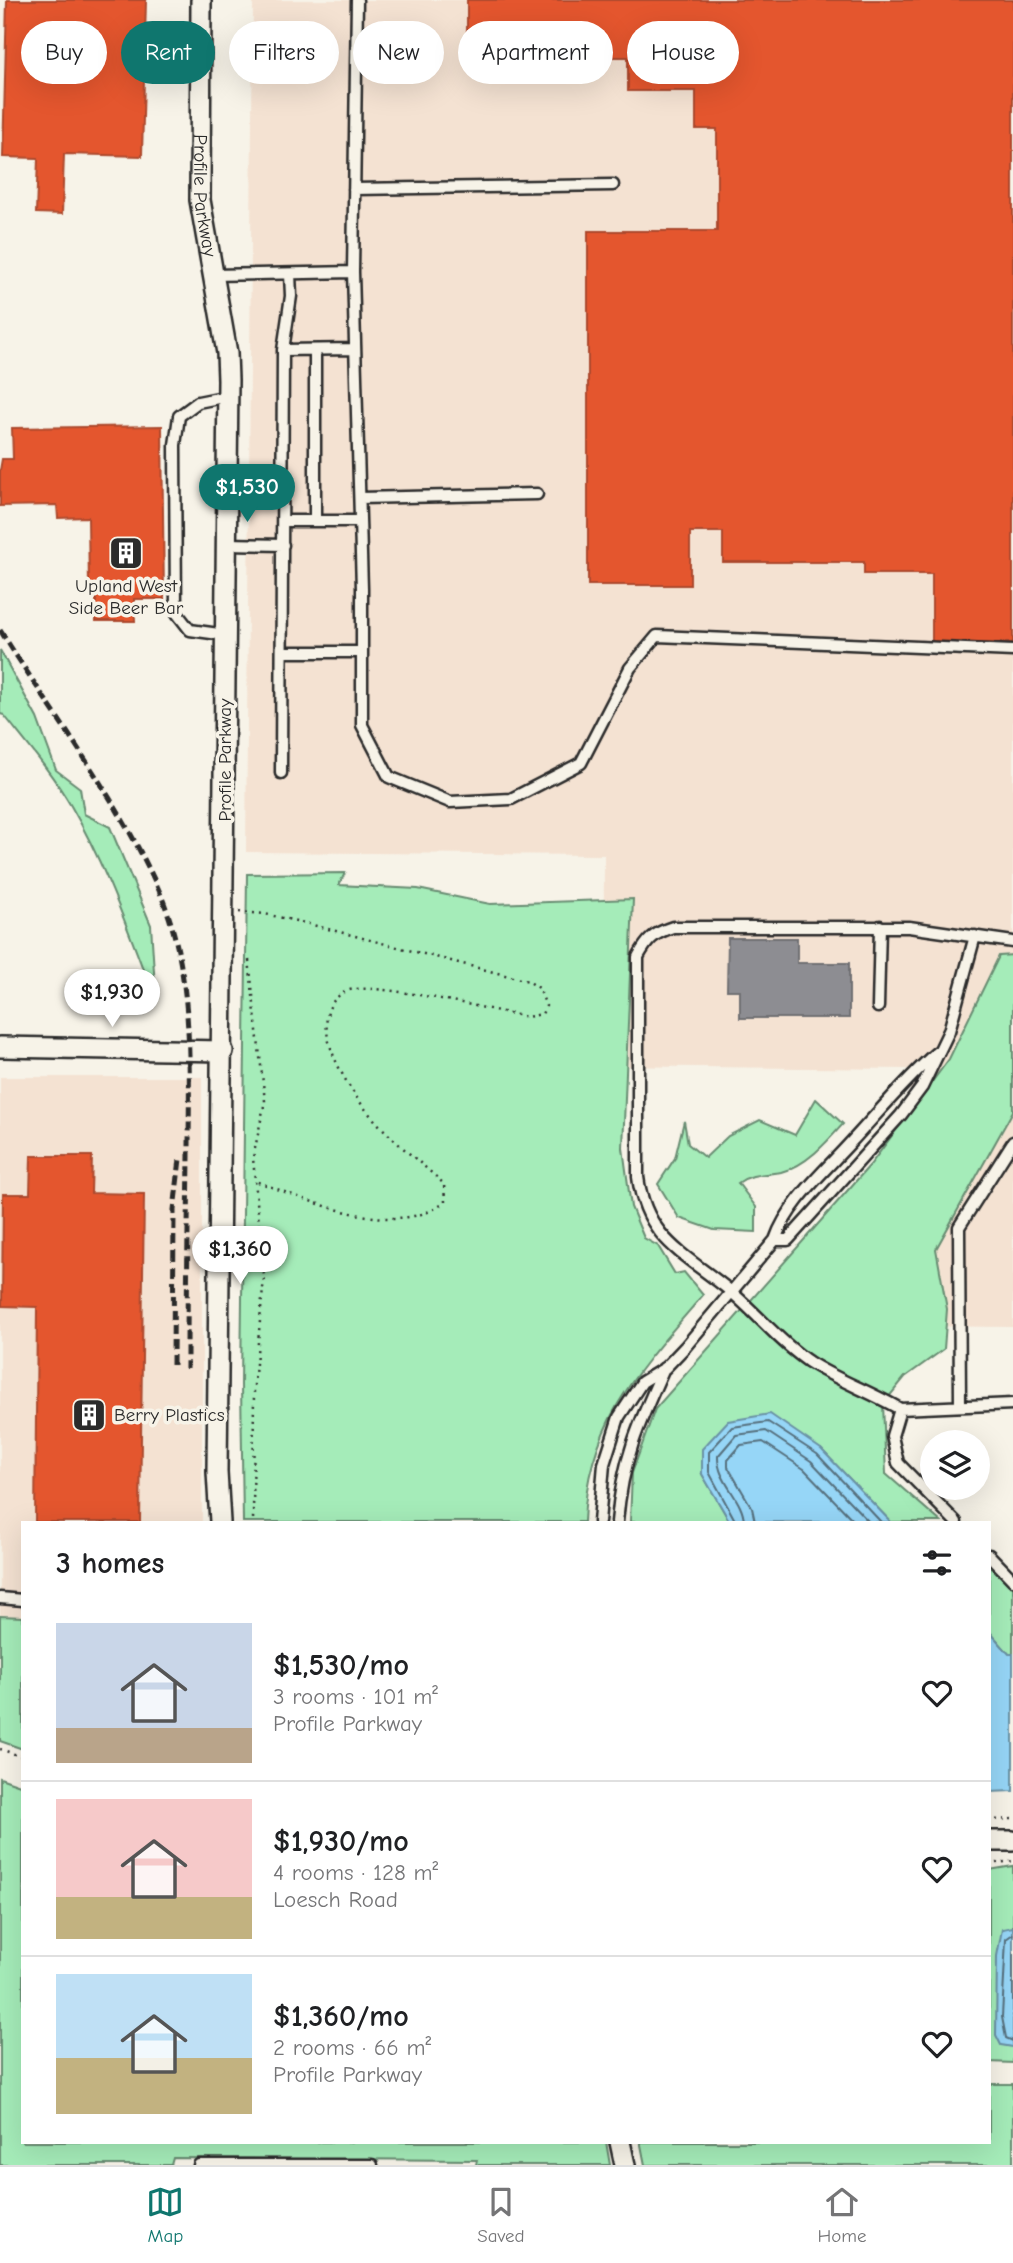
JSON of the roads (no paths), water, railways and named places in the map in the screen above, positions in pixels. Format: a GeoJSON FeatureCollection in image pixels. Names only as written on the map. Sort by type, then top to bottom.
{"type":"FeatureCollection","features":[{"type":"Feature","properties":{"kind":"street","name":"Profile Parkway"},"geometry":{"type":"LineString","coordinates":[[201,0],[200,200],[227,353],[228,396],[217,1472],[220,1521]]}},
{"type":"Feature","properties":{"kind":"street"},"geometry":{"type":"LineString","coordinates":[[0,1047],[223,1051]]}},
{"type":"Feature","properties":{"kind":"street"},"geometry":{"type":"LineString","coordinates":[[991,1841],[1013,1841]]}},
{"type":"Feature","properties":{"kind":"street"},"geometry":{"type":"LineString","coordinates":[[620,2144],[625,2165]]}},
{"type":"Feature","properties":{"kind":"lane"},"geometry":{"type":"LineString","coordinates":[[357,0],[353,272],[360,498],[362,725],[389,777],[450,802],[511,799],[581,763],[630,668],[657,636],[1013,651]]}},
{"type":"Feature","properties":{"kind":"lane"},"geometry":{"type":"LineString","coordinates":[[354,189],[613,185]]}},
{"type":"Feature","properties":{"kind":"lane"},"geometry":{"type":"LineString","coordinates":[[212,275],[353,272]]}},
{"type":"Feature","properties":{"kind":"lane"},"geometry":{"type":"LineString","coordinates":[[281,773],[282,350],[291,296],[290,274]]}},
{"type":"Feature","properties":{"kind":"lane"},"geometry":{"type":"LineString","coordinates":[[282,350],[355,349]]}},
{"type":"Feature","properties":{"kind":"lane"},"geometry":{"type":"LineString","coordinates":[[315,350],[315,521]]}},
{"type":"Feature","properties":{"kind":"lane"},"geometry":{"type":"LineString","coordinates":[[226,635],[190,630],[176,612],[175,445],[179,416],[198,402],[228,396]]}},
{"type":"Feature","properties":{"kind":"lane"},"geometry":{"type":"LineString","coordinates":[[360,498],[537,494]]}},
{"type":"Feature","properties":{"kind":"lane"},"geometry":{"type":"LineString","coordinates":[[283,521],[360,521]]}},
{"type":"Feature","properties":{"kind":"lane"},"geometry":{"type":"LineString","coordinates":[[227,544],[282,545]]}},
{"type":"Feature","properties":{"kind":"lane"},"geometry":{"type":"LineString","coordinates":[[282,652],[362,653]]}},
{"type":"Feature","properties":{"kind":"lane"},"geometry":{"type":"LineString","coordinates":[[1013,942],[880,926],[673,926],[656,933],[646,942],[638,957],[638,1177],[645,1212],[657,1230],[681,1254],[731,1291],[774,1335],[811,1363],[900,1409],[1013,1404]]}},
{"type":"Feature","properties":{"kind":"lane"},"geometry":{"type":"LineString","coordinates":[[878,1007],[880,926]]}},
{"type":"Feature","properties":{"kind":"lane"},"geometry":{"type":"LineString","coordinates":[[617,1521],[626,1455],[638,1423],[665,1368],[775,1240],[781,1223],[812,1186],[901,1087],[937,1052],[949,1031],[963,989],[975,936]]}},
{"type":"Feature","properties":{"kind":"lane"},"geometry":{"type":"LineString","coordinates":[[775,1240],[788,1240],[901,1115],[933,1069],[937,1052]]}},
{"type":"Feature","properties":{"kind":"lane"},"geometry":{"type":"LineString","coordinates":[[960,1406],[959,1227],[1013,1142]]}},
{"type":"Feature","properties":{"kind":"lane"},"geometry":{"type":"LineString","coordinates":[[599,1521],[604,1464],[619,1417],[642,1382],[665,1368]]}},
{"type":"Feature","properties":{"kind":"lane"},"geometry":{"type":"LineString","coordinates":[[900,1409],[892,1436],[898,1463],[955,1521]]}},
{"type":"Feature","properties":{"kind":"lane"},"geometry":{"type":"LineString","coordinates":[[991,1557],[1013,1580]]}},
{"type":"Feature","properties":{"kind":"lane"},"geometry":{"type":"LineString","coordinates":[[0,1598],[21,1600]]}},
{"type":"Feature","properties":{"kind":"lane"},"geometry":{"type":"LineString","coordinates":[[198,2165],[372,2165]]}},
{"type":"Feature","properties":{"kind":"water"},"geometry":{"type":"Polygon","coordinates":[[[770,1414],[821,1449],[890,1521],[729,1521],[702,1474],[702,1449],[728,1421],[770,1414]]]}},
{"type":"Feature","properties":{"kind":"water"},"geometry":{"type":"Polygon","coordinates":[[[991,1633],[1009,1654],[1013,1654],[1013,1791],[991,1792],[991,1633]]]}},
{"type":"Feature","properties":{"kind":"water"},"geometry":{"type":"Polygon","coordinates":[[[1013,1927],[1013,2047],[1001,2045],[996,2035],[997,1956],[1002,1929],[1013,1927]]]}},
{"type":"Feature","properties":{"kind":"railway"},"geometry":{"type":"LineString","coordinates":[[0,630],[123,821],[142,854],[170,920],[184,986],[189,1054],[187,1369]]}},
{"type":"Feature","properties":{"kind":"railway"},"geometry":{"type":"LineString","coordinates":[[173,1365],[174,1210],[180,1159]]}},
{"type":"Feature","properties":{"kind":"place","name":"Upland West Side Beer Bar"},"geometry":{"type":"Point","coordinates":[126,553]}},
{"type":"Feature","properties":{"kind":"place","name":"Berry Plastics"},"geometry":{"type":"Point","coordinates":[89,1415]}}]}
